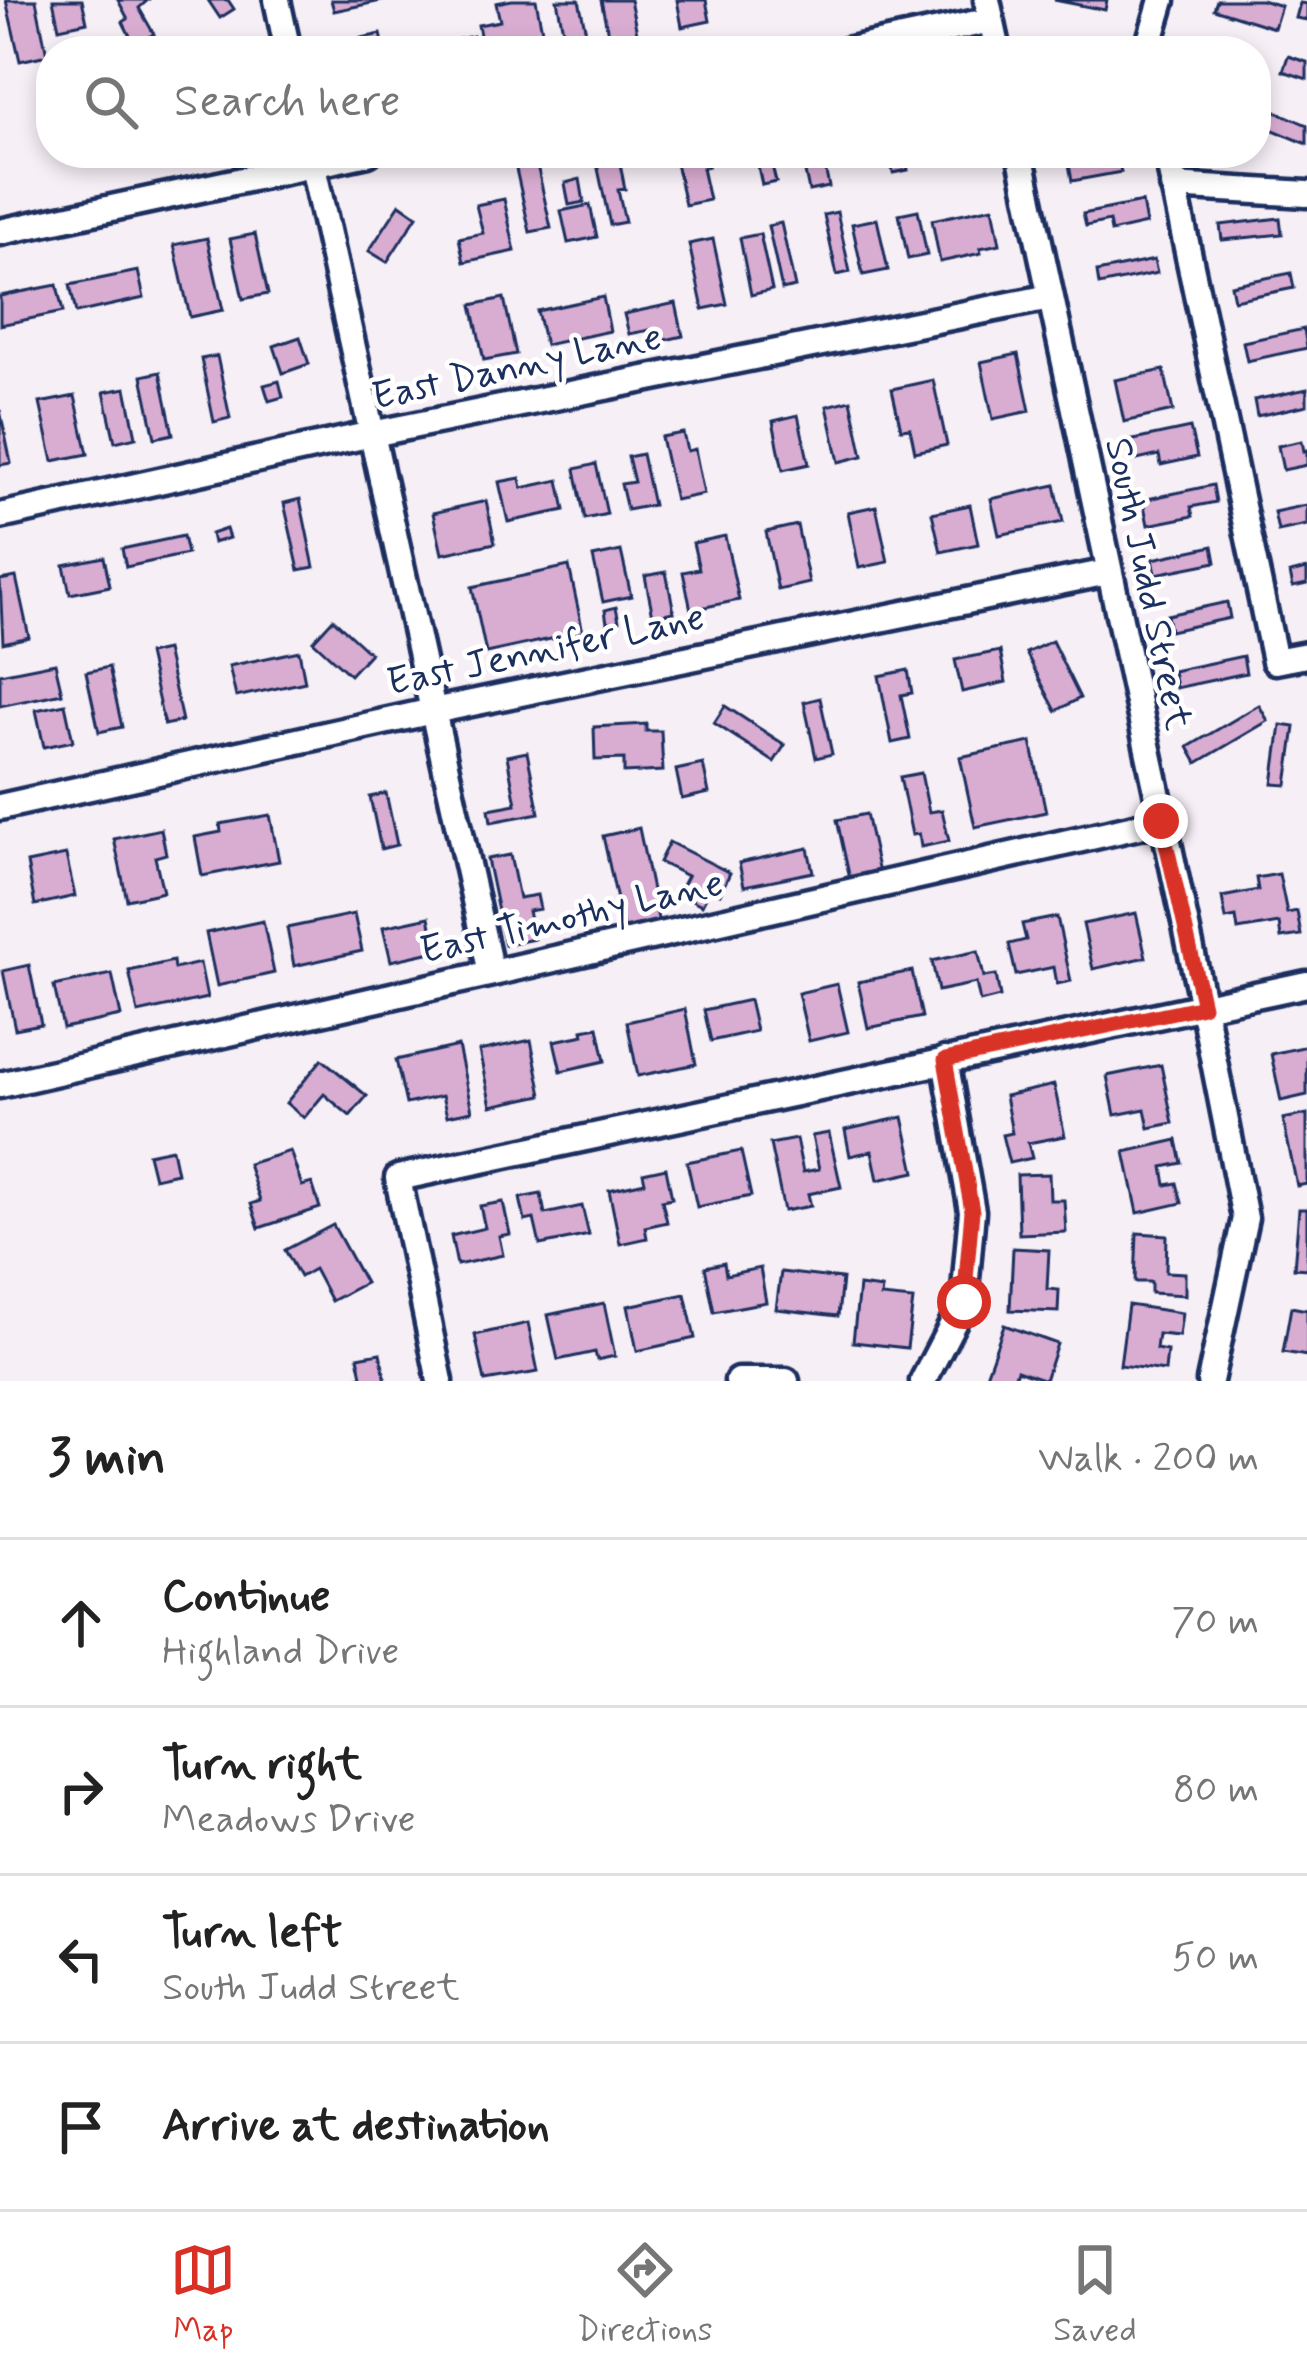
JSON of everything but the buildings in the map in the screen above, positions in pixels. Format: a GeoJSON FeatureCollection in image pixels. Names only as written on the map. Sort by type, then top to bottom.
{"type":"FeatureCollection","features":[{"type":"Feature","properties":{"kind":"street"},"geometry":{"type":"LineString","coordinates":[[277,0],[285,36]]}},
{"type":"Feature","properties":{"kind":"street"},"geometry":{"type":"LineString","coordinates":[[1151,36],[1162,0]]}},
{"type":"Feature","properties":{"kind":"street"},"geometry":{"type":"LineString","coordinates":[[898,36],[989,10]]}},
{"type":"Feature","properties":{"kind":"street"},"geometry":{"type":"LineString","coordinates":[[0,232],[273,168]]}},
{"type":"Feature","properties":{"kind":"street"},"geometry":{"type":"LineString","coordinates":[[313,168],[491,974]]}},
{"type":"Feature","properties":{"kind":"street","name":"South Judd Street"},"geometry":{"type":"LineString","coordinates":[[1022,168],[1245,1218],[1210,1381]]}},
{"type":"Feature","properties":{"kind":"street"},"geometry":{"type":"LineString","coordinates":[[1170,168],[1275,661],[1307,656]]}},
{"type":"Feature","properties":{"kind":"street"},"geometry":{"type":"LineString","coordinates":[[1173,186],[1307,194]]}},
{"type":"Feature","properties":{"kind":"street","name":"East Danny Lane"},"geometry":{"type":"LineString","coordinates":[[0,516],[372,434],[1050,297]]}},
{"type":"Feature","properties":{"kind":"street","name":"East Jennifer Lane"},"geometry":{"type":"LineString","coordinates":[[0,807],[433,710],[1108,572]]}},
{"type":"Feature","properties":{"kind":"street","name":"East Timothy Lane"},"geometry":{"type":"LineString","coordinates":[[0,1085],[1161,821]]}},
{"type":"Feature","properties":{"kind":"street"},"geometry":{"type":"LineString","coordinates":[[440,1381],[398,1178],[1307,984]]}},
{"type":"Feature","properties":{"kind":"street"},"geometry":{"type":"LineString","coordinates":[[922,1381],[964,1302],[972,1211],[945,1060]]}},
{"type":"Feature","properties":{"kind":"street"},"geometry":{"type":"LineString","coordinates":[[738,1381],[786,1381]]}},
{"type":"Feature","properties":{"kind":"route"},"geometry":{"type":"LineString","coordinates":[[964,1302],[972,1211],[945,1060],[1203,1006],[1161,821]]}}]}
